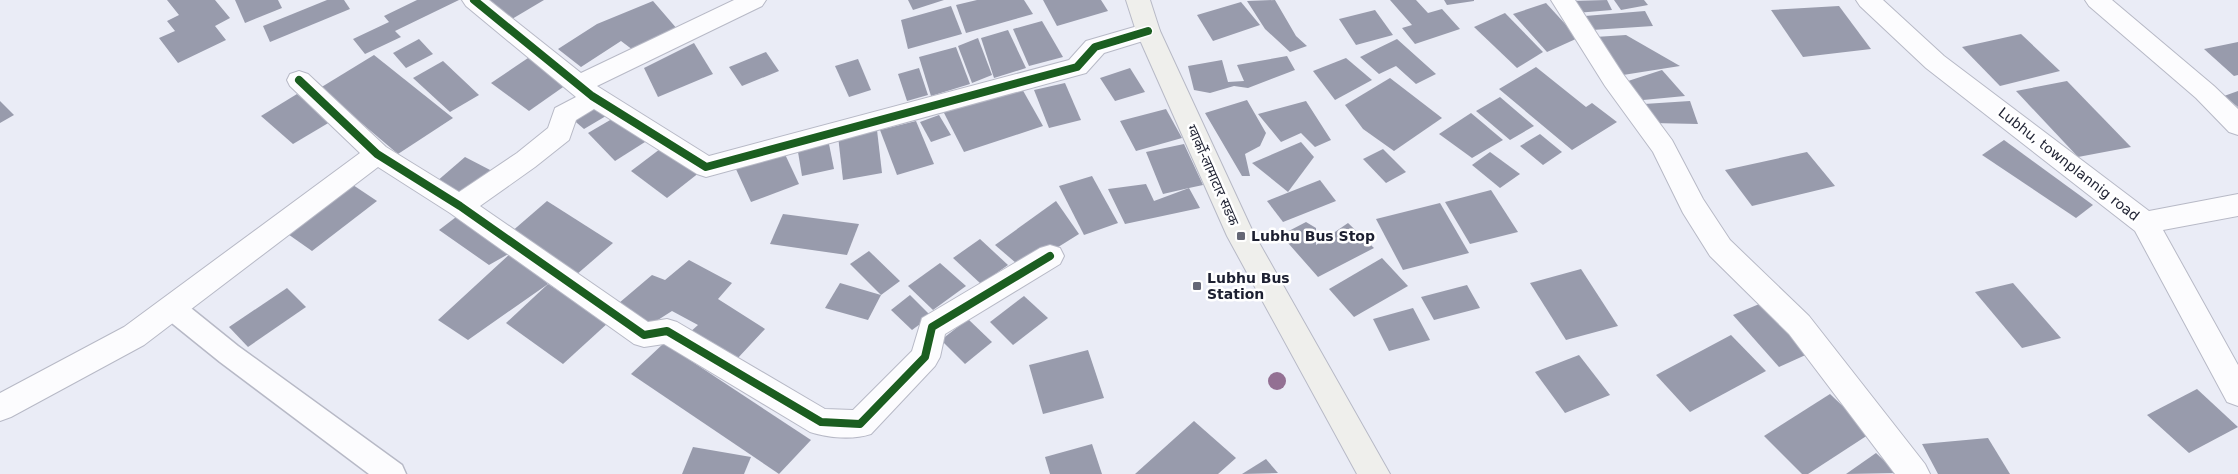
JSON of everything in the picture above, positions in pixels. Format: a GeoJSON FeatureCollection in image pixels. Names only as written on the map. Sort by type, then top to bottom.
{"type":"FeatureCollection","features":[{"type":"Feature","properties":{"kind":"main road","name":"ग्वार्को-लामाटार सडक"},"geometry":{"type":"LineString","coordinates":[[1138,0],[1148,31],[1240,236],[1374,474]]}},
{"type":"Feature","properties":{"kind":"street"},"geometry":{"type":"LineString","coordinates":[[474,0],[585,90],[706,167],[1077,67],[1095,47],[1148,31]]}},
{"type":"Feature","properties":{"kind":"street"},"geometry":{"type":"LineString","coordinates":[[585,90],[754,0]]}},
{"type":"Feature","properties":{"kind":"street"},"geometry":{"type":"LineString","coordinates":[[1563,0],[1614,80],[1663,147],[1693,206],[1720,248],[1799,325],[1914,474]]}},
{"type":"Feature","properties":{"kind":"street","name":"Lubhu, townplannig road"},"geometry":{"type":"LineString","coordinates":[[1868,0],[1935,62],[2145,223],[2238,392]]}},
{"type":"Feature","properties":{"kind":"street"},"geometry":{"type":"LineString","coordinates":[[2098,0],[2205,92],[2238,125]]}},
{"type":"Feature","properties":{"kind":"street"},"geometry":{"type":"LineString","coordinates":[[299,80],[377,154],[460,206],[644,335],[667,331],[821,422],[860,424],[925,357],[932,327],[1050,256]]}},
{"type":"Feature","properties":{"kind":"street"},"geometry":{"type":"LineString","coordinates":[[460,206],[526,160],[560,133],[564,115],[585,103],[585,90]]}},
{"type":"Feature","properties":{"kind":"street"},"geometry":{"type":"LineString","coordinates":[[0,408],[134,336],[377,154]]}},
{"type":"Feature","properties":{"kind":"street"},"geometry":{"type":"LineString","coordinates":[[2145,223],[2238,205]]}},
{"type":"Feature","properties":{"kind":"lane"},"geometry":{"type":"LineString","coordinates":[[172,308],[229,354],[392,474]]}},
{"type":"Feature","properties":{"kind":"building"},"geometry":{"type":"Polygon","coordinates":[[[167,0],[215,0],[230,18],[215,26],[226,40],[178,63],[159,38],[175,31],[167,21],[179,15],[167,0]]]}},
{"type":"Feature","properties":{"kind":"building"},"geometry":{"type":"Polygon","coordinates":[[[235,0],[278,0],[282,8],[245,23],[235,0]]]}},
{"type":"Feature","properties":{"kind":"building"},"geometry":{"type":"Polygon","coordinates":[[[327,0],[344,0],[350,9],[270,42],[263,26],[327,0]]]}},
{"type":"Feature","properties":{"kind":"building"},"geometry":{"type":"Polygon","coordinates":[[[417,0],[459,0],[395,31],[401,37],[365,54],[353,39],[389,22],[384,16],[417,0]]]}},
{"type":"Feature","properties":{"kind":"building"},"geometry":{"type":"Polygon","coordinates":[[[490,0],[544,0],[512,19],[490,0]]]}},
{"type":"Feature","properties":{"kind":"building"},"geometry":{"type":"Polygon","coordinates":[[[908,0],[944,0],[913,10],[908,0]]]}},
{"type":"Feature","properties":{"kind":"building"},"geometry":{"type":"Polygon","coordinates":[[[977,0],[1024,0],[1033,14],[966,33],[956,5],[977,0]]]}},
{"type":"Feature","properties":{"kind":"building"},"geometry":{"type":"Polygon","coordinates":[[[1043,0],[1101,0],[1108,11],[1057,26],[1043,0]]]}},
{"type":"Feature","properties":{"kind":"building"},"geometry":{"type":"Polygon","coordinates":[[[1275,0],[1296,36],[1307,46],[1290,52],[1265,29],[1247,1],[1275,0]]]}},
{"type":"Feature","properties":{"kind":"building"},"geometry":{"type":"Polygon","coordinates":[[[1390,0],[1416,0],[1428,13],[1442,9],[1460,29],[1415,44],[1402,28],[1412,25],[1390,0]]]}},
{"type":"Feature","properties":{"kind":"building"},"geometry":{"type":"Polygon","coordinates":[[[1444,0],[1474,0],[1474,1],[1447,5],[1444,0]]]}},
{"type":"Feature","properties":{"kind":"building"},"geometry":{"type":"Polygon","coordinates":[[[1607,0],[1612,10],[1576,13],[1570,1],[1607,0]]]}},
{"type":"Feature","properties":{"kind":"building"},"geometry":{"type":"Polygon","coordinates":[[[1614,0],[1644,0],[1648,5],[1621,10],[1614,0]]]}},
{"type":"Feature","properties":{"kind":"building"},"geometry":{"type":"Polygon","coordinates":[[[653,1],[678,30],[633,50],[621,41],[581,67],[558,49],[597,24],[653,1]]]}},
{"type":"Feature","properties":{"kind":"building"},"geometry":{"type":"Polygon","coordinates":[[[1241,2],[1260,25],[1213,41],[1197,15],[1241,2]]]}},
{"type":"Feature","properties":{"kind":"building"},"geometry":{"type":"Polygon","coordinates":[[[1546,3],[1578,38],[1547,52],[1513,14],[1546,3]]]}},
{"type":"Feature","properties":{"kind":"building"},"geometry":{"type":"Polygon","coordinates":[[[951,6],[962,34],[908,49],[901,20],[951,6]]]}},
{"type":"Feature","properties":{"kind":"building"},"geometry":{"type":"Polygon","coordinates":[[[1839,6],[1871,49],[1803,57],[1771,10],[1839,6]]]}},
{"type":"Feature","properties":{"kind":"building"},"geometry":{"type":"Polygon","coordinates":[[[1375,10],[1393,35],[1356,45],[1339,19],[1375,10]]]}},
{"type":"Feature","properties":{"kind":"building"},"geometry":{"type":"Polygon","coordinates":[[[1645,11],[1653,26],[1592,30],[1585,16],[1645,11]]]}},
{"type":"Feature","properties":{"kind":"building"},"geometry":{"type":"Polygon","coordinates":[[[1505,13],[1543,52],[1517,68],[1474,27],[1505,13]]]}},
{"type":"Feature","properties":{"kind":"building"},"geometry":{"type":"Polygon","coordinates":[[[1042,21],[1063,57],[1029,66],[1013,29],[1042,21]]]}},
{"type":"Feature","properties":{"kind":"building"},"geometry":{"type":"Polygon","coordinates":[[[1008,30],[1026,68],[994,78],[981,38],[1008,30]]]}},
{"type":"Feature","properties":{"kind":"building"},"geometry":{"type":"Polygon","coordinates":[[[2021,34],[2060,71],[2000,86],[1962,47],[2021,34]]]}},
{"type":"Feature","properties":{"kind":"building"},"geometry":{"type":"Polygon","coordinates":[[[1626,35],[1680,66],[1623,75],[1595,37],[1626,35]]]}},
{"type":"Feature","properties":{"kind":"building"},"geometry":{"type":"Polygon","coordinates":[[[978,38],[992,75],[972,83],[958,46],[978,38]]]}},
{"type":"Feature","properties":{"kind":"building"},"geometry":{"type":"Polygon","coordinates":[[[419,39],[433,54],[406,68],[393,53],[419,39]]]}},
{"type":"Feature","properties":{"kind":"building"},"geometry":{"type":"Polygon","coordinates":[[[1397,39],[1436,74],[1416,84],[1396,66],[1379,74],[1360,57],[1397,39]]]}},
{"type":"Feature","properties":{"kind":"building"},"geometry":{"type":"Polygon","coordinates":[[[2238,42],[2238,75],[2234,76],[2204,49],[2238,42]]]}},
{"type":"Feature","properties":{"kind":"building"},"geometry":{"type":"Polygon","coordinates":[[[694,43],[713,74],[658,97],[644,68],[694,43]]]}},
{"type":"Feature","properties":{"kind":"building"},"geometry":{"type":"Polygon","coordinates":[[[956,47],[970,84],[931,96],[919,57],[956,47]]]}},
{"type":"Feature","properties":{"kind":"building"},"geometry":{"type":"Polygon","coordinates":[[[766,52],[779,71],[742,86],[729,67],[766,52]]]}},
{"type":"Feature","properties":{"kind":"building"},"geometry":{"type":"Polygon","coordinates":[[[374,55],[453,118],[398,154],[320,88],[374,55]]]}},
{"type":"Feature","properties":{"kind":"building"},"geometry":{"type":"Polygon","coordinates":[[[1287,56],[1295,70],[1248,88],[1234,86],[1210,93],[1194,90],[1188,66],[1222,60],[1228,82],[1244,81],[1237,65],[1287,56]]]}},
{"type":"Feature","properties":{"kind":"building"},"geometry":{"type":"Polygon","coordinates":[[[528,58],[566,85],[529,111],[491,83],[528,58]]]}},
{"type":"Feature","properties":{"kind":"building"},"geometry":{"type":"Polygon","coordinates":[[[1346,58],[1372,80],[1335,100],[1313,71],[1346,58]]]}},
{"type":"Feature","properties":{"kind":"building"},"geometry":{"type":"Polygon","coordinates":[[[858,59],[871,90],[849,97],[835,66],[858,59]]]}},
{"type":"Feature","properties":{"kind":"building"},"geometry":{"type":"Polygon","coordinates":[[[443,61],[479,95],[450,112],[413,78],[443,61]]]}},
{"type":"Feature","properties":{"kind":"building"},"geometry":{"type":"Polygon","coordinates":[[[1536,67],[1586,107],[1592,103],[1617,122],[1572,150],[1499,89],[1536,67]]]}},
{"type":"Feature","properties":{"kind":"building"},"geometry":{"type":"Polygon","coordinates":[[[919,68],[928,95],[907,101],[898,74],[919,68]]]}},
{"type":"Feature","properties":{"kind":"building"},"geometry":{"type":"Polygon","coordinates":[[[1130,68],[1145,92],[1115,101],[1100,78],[1130,68]]]}},
{"type":"Feature","properties":{"kind":"building"},"geometry":{"type":"Polygon","coordinates":[[[1662,70],[1685,96],[1643,100],[1628,81],[1662,70]]]}},
{"type":"Feature","properties":{"kind":"building"},"geometry":{"type":"Polygon","coordinates":[[[1390,78],[1442,118],[1394,151],[1363,129],[1345,105],[1390,78]]]}},
{"type":"Feature","properties":{"kind":"building"},"geometry":{"type":"Polygon","coordinates":[[[2067,81],[2131,147],[2078,157],[2016,91],[2067,81]]]}},
{"type":"Feature","properties":{"kind":"building"},"geometry":{"type":"Polygon","coordinates":[[[1065,83],[1081,120],[1049,128],[1034,90],[1065,83]]]}},
{"type":"Feature","properties":{"kind":"building"},"geometry":{"type":"Polygon","coordinates":[[[1021,87],[1043,126],[964,152],[943,111],[1021,87]]]}},
{"type":"Feature","properties":{"kind":"building"},"geometry":{"type":"Polygon","coordinates":[[[2238,91],[2238,107],[2224,96],[2238,91]]]}},
{"type":"Feature","properties":{"kind":"building"},"geometry":{"type":"Polygon","coordinates":[[[297,94],[330,122],[293,144],[261,116],[297,94]]]}},
{"type":"Feature","properties":{"kind":"building"},"geometry":{"type":"Polygon","coordinates":[[[1500,97],[1534,126],[1510,140],[1476,111],[1500,97]]]}},
{"type":"Feature","properties":{"kind":"building"},"geometry":{"type":"Polygon","coordinates":[[[598,100],[611,113],[584,129],[570,117],[598,100]]]}},
{"type":"Feature","properties":{"kind":"building"},"geometry":{"type":"Polygon","coordinates":[[[1247,100],[1266,133],[1260,146],[1245,154],[1250,176],[1242,176],[1205,113],[1247,100]]]}},
{"type":"Feature","properties":{"kind":"building"},"geometry":{"type":"Polygon","coordinates":[[[0,101],[14,115],[0,123],[0,101]]]}},
{"type":"Feature","properties":{"kind":"building"},"geometry":{"type":"Polygon","coordinates":[[[1306,101],[1331,140],[1315,147],[1301,133],[1281,142],[1258,114],[1306,101]]]}},
{"type":"Feature","properties":{"kind":"building"},"geometry":{"type":"Polygon","coordinates":[[[1690,101],[1698,124],[1652,123],[1644,104],[1690,101]]]}},
{"type":"Feature","properties":{"kind":"building"},"geometry":{"type":"Polygon","coordinates":[[[1166,109],[1182,138],[1136,151],[1120,121],[1166,109]]]}},
{"type":"Feature","properties":{"kind":"building"},"geometry":{"type":"Polygon","coordinates":[[[1471,113],[1503,140],[1472,158],[1439,134],[1471,113]]]}},
{"type":"Feature","properties":{"kind":"building"},"geometry":{"type":"Polygon","coordinates":[[[939,115],[951,135],[931,142],[920,122],[939,115]]]}},
{"type":"Feature","properties":{"kind":"building"},"geometry":{"type":"Polygon","coordinates":[[[617,116],[645,142],[615,161],[588,133],[617,116]]]}},
{"type":"Feature","properties":{"kind":"building"},"geometry":{"type":"Polygon","coordinates":[[[916,121],[934,164],[897,175],[880,130],[916,121]]]}},
{"type":"Feature","properties":{"kind":"building"},"geometry":{"type":"Polygon","coordinates":[[[877,130],[882,173],[843,180],[838,136],[877,130]]]}},
{"type":"Feature","properties":{"kind":"building"},"geometry":{"type":"Polygon","coordinates":[[[1540,134],[1562,152],[1543,165],[1520,146],[1540,134]]]}},
{"type":"Feature","properties":{"kind":"building"},"geometry":{"type":"Polygon","coordinates":[[[828,139],[834,169],[802,176],[797,146],[828,139]]]}},
{"type":"Feature","properties":{"kind":"building"},"geometry":{"type":"Polygon","coordinates":[[[2004,140],[2093,205],[2076,218],[1982,155],[2004,140]]]}},
{"type":"Feature","properties":{"kind":"building"},"geometry":{"type":"Polygon","coordinates":[[[1301,142],[1314,157],[1288,192],[1252,163],[1301,142]]]}},
{"type":"Feature","properties":{"kind":"building"},"geometry":{"type":"Polygon","coordinates":[[[1184,144],[1203,185],[1163,194],[1146,152],[1184,144]]]}},
{"type":"Feature","properties":{"kind":"building"},"geometry":{"type":"Polygon","coordinates":[[[664,146],[700,172],[667,198],[631,171],[664,146]]]}},
{"type":"Feature","properties":{"kind":"building"},"geometry":{"type":"Polygon","coordinates":[[[1383,149],[1406,172],[1386,183],[1363,159],[1383,149]]]}},
{"type":"Feature","properties":{"kind":"building"},"geometry":{"type":"Polygon","coordinates":[[[783,150],[799,184],[751,202],[735,167],[783,150]]]}},
{"type":"Feature","properties":{"kind":"building"},"geometry":{"type":"Polygon","coordinates":[[[1490,152],[1520,174],[1500,188],[1472,165],[1490,152]]]}},
{"type":"Feature","properties":{"kind":"building"},"geometry":{"type":"Polygon","coordinates":[[[1807,152],[1835,186],[1752,206],[1725,170],[1807,152]]]}},
{"type":"Feature","properties":{"kind":"building"},"geometry":{"type":"Polygon","coordinates":[[[465,157],[494,172],[466,197],[436,182],[465,157]]]}},
{"type":"Feature","properties":{"kind":"building"},"geometry":{"type":"Polygon","coordinates":[[[1092,176],[1118,223],[1084,235],[1059,186],[1092,176]]]}},
{"type":"Feature","properties":{"kind":"building"},"geometry":{"type":"Polygon","coordinates":[[[1320,180],[1336,201],[1283,222],[1267,201],[1320,180]]]}},
{"type":"Feature","properties":{"kind":"building"},"geometry":{"type":"Polygon","coordinates":[[[350,183],[377,201],[312,251],[285,232],[350,183]]]}},
{"type":"Feature","properties":{"kind":"building"},"geometry":{"type":"Polygon","coordinates":[[[1146,184],[1154,201],[1189,188],[1200,208],[1125,224],[1108,189],[1146,184]]]}},
{"type":"Feature","properties":{"kind":"building"},"geometry":{"type":"Polygon","coordinates":[[[1491,190],[1518,232],[1470,244],[1445,202],[1491,190]]]}},
{"type":"Feature","properties":{"kind":"building"},"geometry":{"type":"Polygon","coordinates":[[[547,201],[613,243],[576,275],[510,233],[547,201]]]}},
{"type":"Feature","properties":{"kind":"building"},"geometry":{"type":"Polygon","coordinates":[[[1056,201],[1079,234],[1023,269],[995,245],[1056,201]]]}},
{"type":"Feature","properties":{"kind":"building"},"geometry":{"type":"Polygon","coordinates":[[[1440,203],[1469,253],[1403,270],[1376,219],[1440,203]]]}},
{"type":"Feature","properties":{"kind":"building"},"geometry":{"type":"Polygon","coordinates":[[[460,214],[512,252],[489,265],[439,230],[460,214]]]}},
{"type":"Feature","properties":{"kind":"building"},"geometry":{"type":"Polygon","coordinates":[[[783,214],[859,224],[847,255],[770,244],[783,214]]]}},
{"type":"Feature","properties":{"kind":"building"},"geometry":{"type":"Polygon","coordinates":[[[1306,222],[1316,228],[1316,245],[1348,223],[1374,248],[1318,277],[1281,235],[1306,222]]]}},
{"type":"Feature","properties":{"kind":"building"},"geometry":{"type":"Polygon","coordinates":[[[980,239],[1008,265],[981,284],[953,258],[980,239]]]}},
{"type":"Feature","properties":{"kind":"building"},"geometry":{"type":"Polygon","coordinates":[[[869,251],[900,281],[881,295],[850,264],[869,251]]]}},
{"type":"Feature","properties":{"kind":"building"},"geometry":{"type":"Polygon","coordinates":[[[512,252],[548,284],[468,340],[438,320],[512,252]]]}},
{"type":"Feature","properties":{"kind":"building"},"geometry":{"type":"Polygon","coordinates":[[[1382,258],[1408,286],[1354,317],[1329,289],[1382,258]]]}},
{"type":"Feature","properties":{"kind":"building"},"geometry":{"type":"Polygon","coordinates":[[[689,260],[732,283],[718,299],[765,329],[737,359],[689,333],[698,325],[672,311],[650,325],[619,303],[652,275],[665,280],[689,260]]]}},
{"type":"Feature","properties":{"kind":"building"},"geometry":{"type":"Polygon","coordinates":[[[940,263],[966,286],[933,310],[908,286],[940,263]]]}},
{"type":"Feature","properties":{"kind":"building"},"geometry":{"type":"Polygon","coordinates":[[[1581,269],[1618,326],[1566,340],[1530,283],[1581,269]]]}},
{"type":"Feature","properties":{"kind":"building"},"geometry":{"type":"Polygon","coordinates":[[[840,283],[881,295],[868,320],[825,308],[840,283]]]}},
{"type":"Feature","properties":{"kind":"building"},"geometry":{"type":"Polygon","coordinates":[[[2013,283],[2061,338],[2022,348],[1975,292],[2013,283]]]}},
{"type":"Feature","properties":{"kind":"building"},"geometry":{"type":"Polygon","coordinates":[[[548,284],[609,322],[563,364],[506,323],[548,284]]]}},
{"type":"Feature","properties":{"kind":"building"},"geometry":{"type":"Polygon","coordinates":[[[1467,285],[1480,308],[1434,320],[1421,297],[1467,285]]]}},
{"type":"Feature","properties":{"kind":"building"},"geometry":{"type":"Polygon","coordinates":[[[287,288],[306,307],[248,347],[229,327],[287,288]]]}},
{"type":"Feature","properties":{"kind":"building"},"geometry":{"type":"Polygon","coordinates":[[[910,295],[931,316],[912,330],[891,310],[910,295]]]}},
{"type":"Feature","properties":{"kind":"building"},"geometry":{"type":"Polygon","coordinates":[[[1024,296],[1048,318],[1013,345],[990,322],[1024,296]]]}},
{"type":"Feature","properties":{"kind":"building"},"geometry":{"type":"Polygon","coordinates":[[[1764,302],[1810,353],[1779,367],[1733,315],[1764,302]]]}},
{"type":"Feature","properties":{"kind":"building"},"geometry":{"type":"Polygon","coordinates":[[[1413,308],[1430,340],[1389,351],[1373,319],[1413,308]]]}},
{"type":"Feature","properties":{"kind":"building"},"geometry":{"type":"Polygon","coordinates":[[[968,319],[992,342],[965,364],[941,340],[968,319]]]}},
{"type":"Feature","properties":{"kind":"building"},"geometry":{"type":"Polygon","coordinates":[[[1731,335],[1766,371],[1690,412],[1656,375],[1731,335]]]}},
{"type":"Feature","properties":{"kind":"building"},"geometry":{"type":"Polygon","coordinates":[[[664,343],[811,440],[779,474],[631,374],[664,343]]]}},
{"type":"Feature","properties":{"kind":"building"},"geometry":{"type":"Polygon","coordinates":[[[1088,350],[1104,398],[1043,414],[1029,365],[1088,350]]]}},
{"type":"Feature","properties":{"kind":"building"},"geometry":{"type":"Polygon","coordinates":[[[1579,355],[1610,395],[1565,413],[1535,372],[1579,355]]]}},
{"type":"Feature","properties":{"kind":"building"},"geometry":{"type":"Polygon","coordinates":[[[2197,389],[2238,427],[2189,453],[2147,415],[2197,389]]]}},
{"type":"Feature","properties":{"kind":"building"},"geometry":{"type":"Polygon","coordinates":[[[1830,394],[1871,433],[1808,474],[1802,474],[1764,436],[1830,394]]]}},
{"type":"Feature","properties":{"kind":"building"},"geometry":{"type":"Polygon","coordinates":[[[1194,421],[1236,458],[1218,474],[1135,474],[1194,421]]]}},
{"type":"Feature","properties":{"kind":"building"},"geometry":{"type":"Polygon","coordinates":[[[1988,438],[2010,474],[1938,474],[1922,444],[1988,438]]]}},
{"type":"Feature","properties":{"kind":"building"},"geometry":{"type":"Polygon","coordinates":[[[1092,444],[1102,474],[1050,474],[1045,457],[1092,444]]]}},
{"type":"Feature","properties":{"kind":"building"},"geometry":{"type":"Polygon","coordinates":[[[693,447],[751,457],[744,474],[682,474],[693,447]]]}},
{"type":"Feature","properties":{"kind":"building"},"geometry":{"type":"Polygon","coordinates":[[[1876,453],[1897,473],[1846,474],[1876,453]]]}},
{"type":"Feature","properties":{"kind":"building"},"geometry":{"type":"Polygon","coordinates":[[[1266,459],[1278,473],[1242,474],[1266,459]]]}},
{"type":"Feature","properties":{"kind":"cycle path"},"geometry":{"type":"LineString","coordinates":[[474,0],[592,96],[706,167],[1077,67],[1095,47],[1148,31]]}},
{"type":"Feature","properties":{"kind":"cycle path"},"geometry":{"type":"LineString","coordinates":[[299,80],[377,154],[460,206],[644,335],[667,331],[821,422],[860,424],[925,357],[932,327],[1050,256]]}},
{"type":"Feature","properties":{"kind":"place","name":"Lubhu Bus Stop"},"geometry":{"type":"Point","coordinates":[1241,236]}},
{"type":"Feature","properties":{"kind":"place","name":"Lubhu Bus Station"},"geometry":{"type":"Point","coordinates":[1197,286]}}]}
